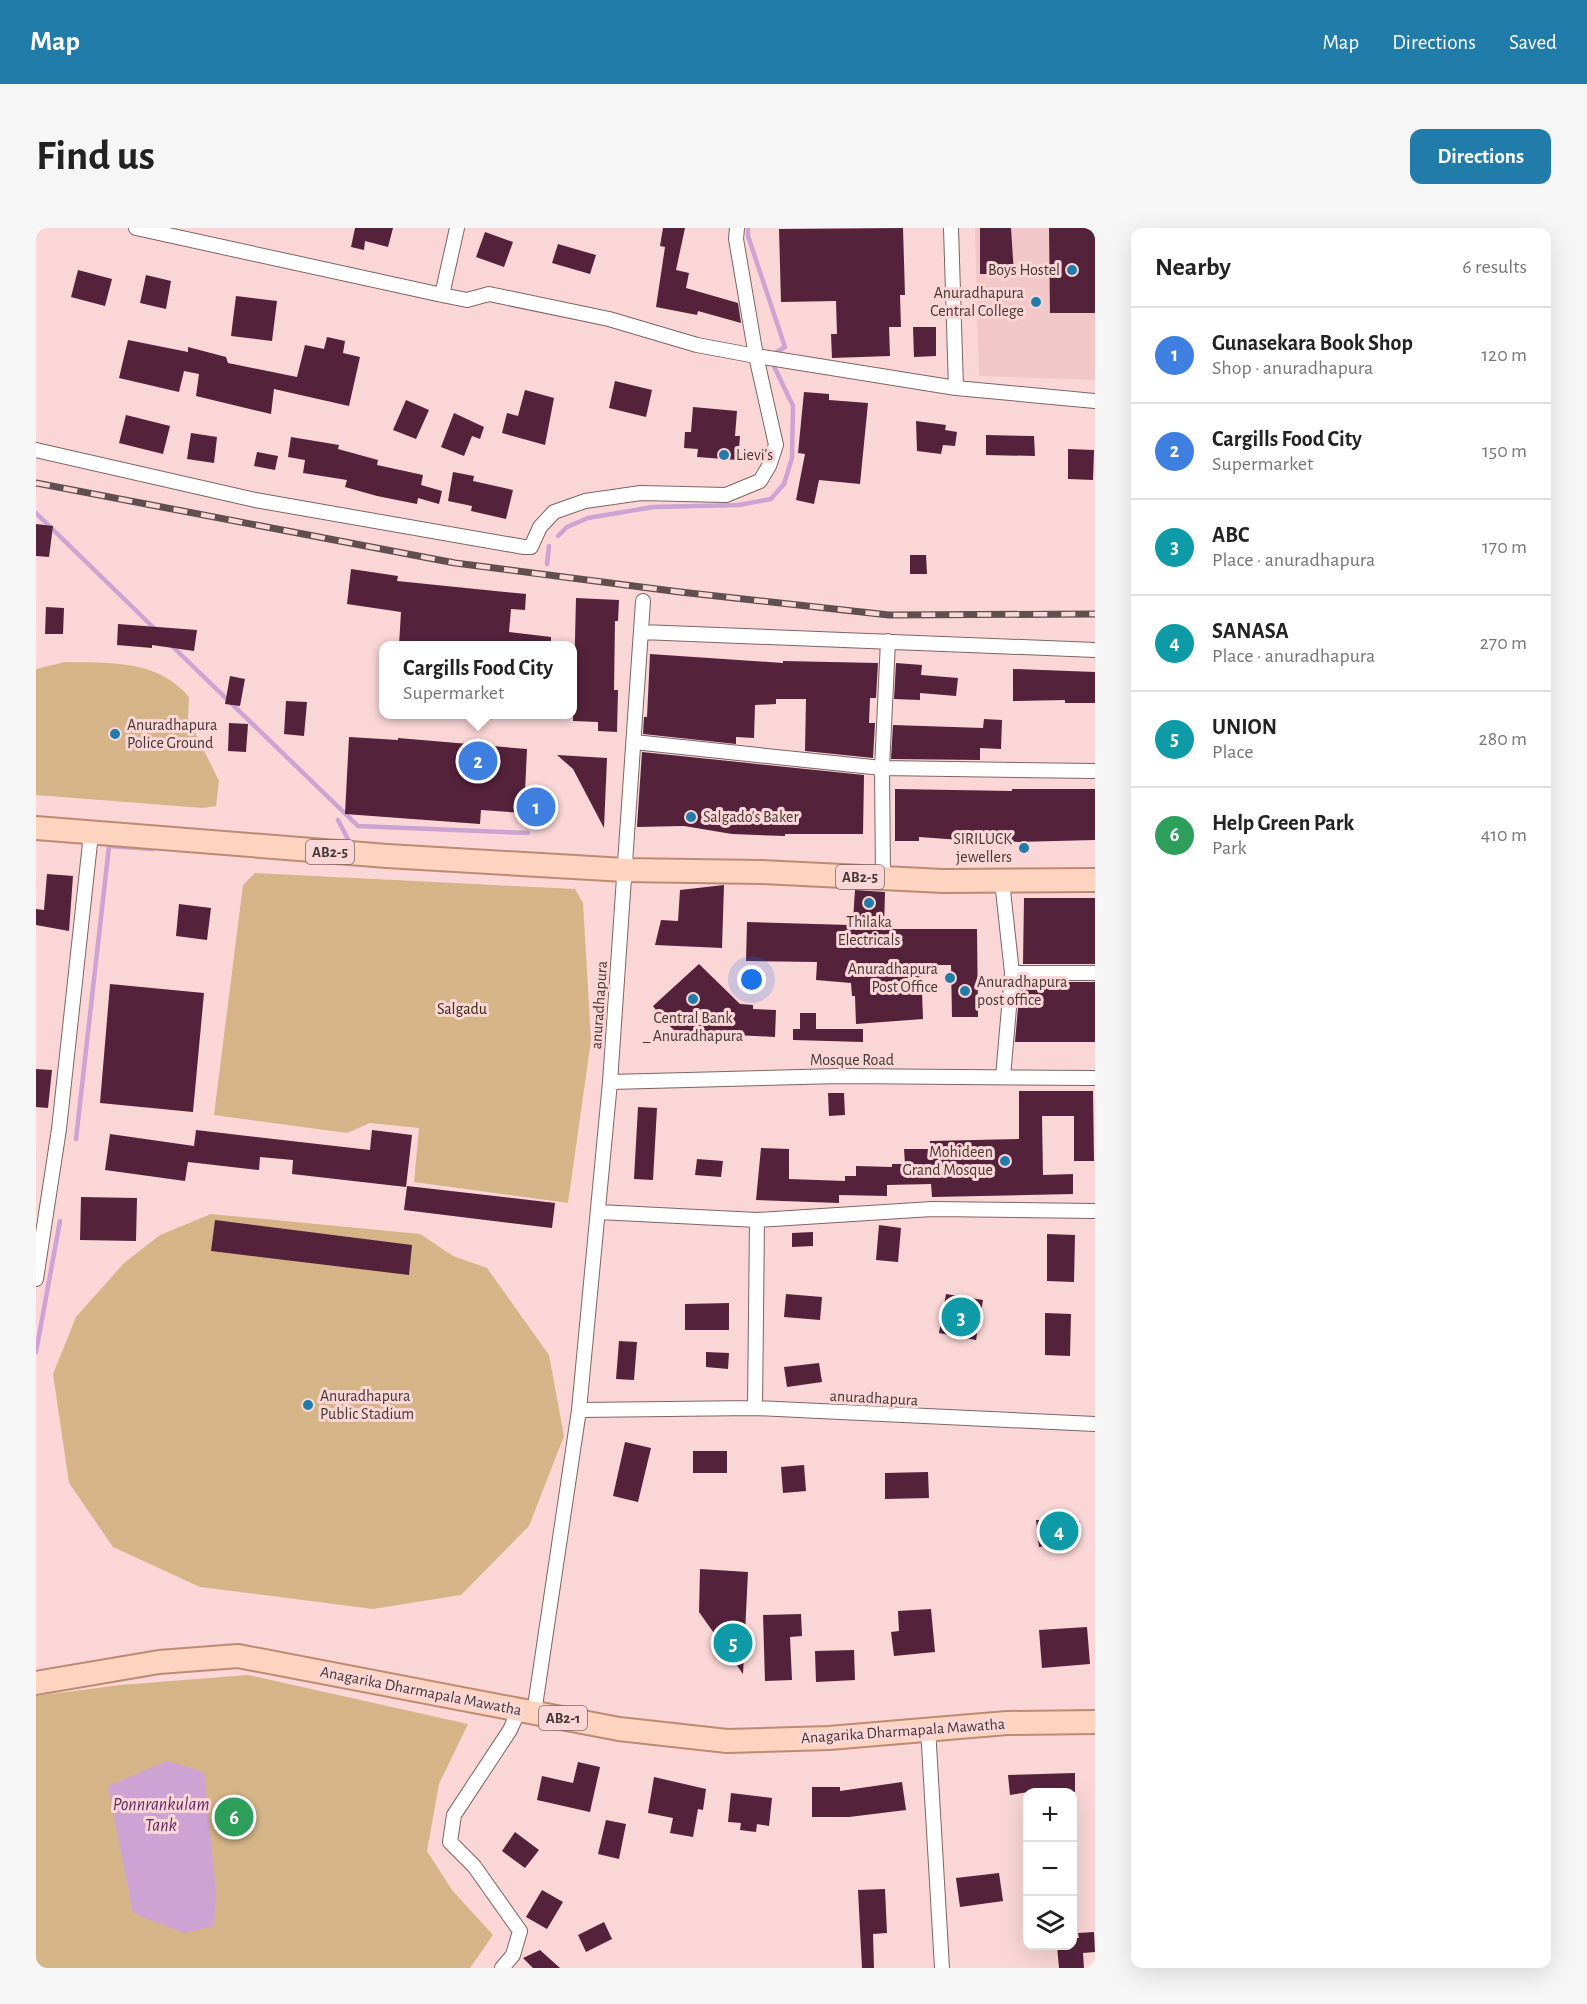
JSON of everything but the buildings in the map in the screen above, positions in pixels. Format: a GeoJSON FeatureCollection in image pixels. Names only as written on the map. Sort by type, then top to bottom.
{"type":"FeatureCollection","features":[{"type":"Feature","properties":{"kind":"main road","name":"AB2-5"},"geometry":{"type":"LineString","coordinates":[[36,828],[91,834],[625,870],[1002,881],[1095,880]]}},
{"type":"Feature","properties":{"kind":"main road","name":"Anagarika Dharmapala Mawatha"},"geometry":{"type":"LineString","coordinates":[[36,1683],[159,1662],[238,1656],[619,1728],[727,1741],[829,1738],[928,1728],[1095,1722]]}},
{"type":"Feature","properties":{"kind":"street"},"geometry":{"type":"LineString","coordinates":[[136,228],[468,300],[489,294],[609,318],[697,345],[756,356],[956,388],[1095,401]]}},
{"type":"Feature","properties":{"kind":"street"},"geometry":{"type":"LineString","coordinates":[[442,295],[457,228]]}},
{"type":"Feature","properties":{"kind":"street"},"geometry":{"type":"LineString","coordinates":[[36,450],[255,500],[531,547],[540,527],[554,512],[585,501],[641,493],[726,495],[760,480],[769,466],[776,445],[756,356],[736,239],[737,228]]}},
{"type":"Feature","properties":{"kind":"street"},"geometry":{"type":"LineString","coordinates":[[951,228],[956,388]]}},
{"type":"Feature","properties":{"kind":"street","name":"anuradhapura"},"geometry":{"type":"LineString","coordinates":[[502,1968],[513,1954],[520,1931],[474,1866],[450,1842],[454,1815],[510,1730],[527,1711],[579,1410],[610,1083],[644,601]]}},
{"type":"Feature","properties":{"kind":"street"},"geometry":{"type":"LineString","coordinates":[[641,632],[1095,650]]}},
{"type":"Feature","properties":{"kind":"street"},"geometry":{"type":"LineString","coordinates":[[883,878],[882,768],[888,641]]}},
{"type":"Feature","properties":{"kind":"street"},"geometry":{"type":"LineString","coordinates":[[634,742],[882,768],[1095,771]]}},
{"type":"Feature","properties":{"kind":"street"},"geometry":{"type":"LineString","coordinates":[[36,1279],[42,1194],[59,1129],[91,834]]}},
{"type":"Feature","properties":{"kind":"street"},"geometry":{"type":"LineString","coordinates":[[1002,881],[1012,973],[1003,1077]]}},
{"type":"Feature","properties":{"kind":"street"},"geometry":{"type":"LineString","coordinates":[[1012,973],[1095,973]]}},
{"type":"Feature","properties":{"kind":"street","name":"Mosque Road"},"geometry":{"type":"LineString","coordinates":[[610,1083],[840,1076],[1095,1078]]}},
{"type":"Feature","properties":{"kind":"street"},"geometry":{"type":"LineString","coordinates":[[599,1212],[758,1220],[932,1209],[1095,1211]]}},
{"type":"Feature","properties":{"kind":"street"},"geometry":{"type":"LineString","coordinates":[[755,1408],[758,1220]]}},
{"type":"Feature","properties":{"kind":"street","name":"anuradhapura"},"geometry":{"type":"LineString","coordinates":[[579,1410],[755,1408],[1095,1424]]}},
{"type":"Feature","properties":{"kind":"street"},"geometry":{"type":"LineString","coordinates":[[928,1728],[942,1968]]}},
{"type":"Feature","properties":{"kind":"shaded area","name":"Anuradhapura Central College"},"geometry":{"type":"Polygon","coordinates":[[[975,228],[1095,228],[1095,380],[979,376],[975,228]]]}},
{"type":"Feature","properties":{"kind":"green space","name":"Anuradhapura Police Ground"},"geometry":{"type":"Polygon","coordinates":[[[65,662],[116,663],[148,669],[176,685],[189,697],[188,718],[219,781],[216,806],[203,808],[36,795],[36,669],[65,662]]]}},
{"type":"Feature","properties":{"kind":"green space","name":"Salgadu"},"geometry":{"type":"Polygon","coordinates":[[[255,873],[575,889],[583,903],[591,1040],[568,1203],[414,1182],[419,1128],[370,1123],[347,1133],[214,1115],[243,885],[255,873]]]}},
{"type":"Feature","properties":{"kind":"green space","name":"Anuradhapura Public Stadium"},"geometry":{"type":"Polygon","coordinates":[[[211,1214],[420,1234],[453,1256],[487,1268],[549,1355],[564,1436],[529,1526],[461,1595],[373,1609],[200,1587],[113,1547],[69,1483],[53,1374],[76,1317],[124,1263],[160,1235],[211,1214]]]}},
{"type":"Feature","properties":{"kind":"green space"},"geometry":{"type":"Polygon","coordinates":[[[248,1675],[468,1724],[439,1784],[427,1851],[452,1890],[493,1935],[470,1968],[36,1968],[36,1696],[120,1685],[248,1675]]]}},
{"type":"Feature","properties":{"kind":"water","name":"Ponnrankulam Tank"},"geometry":{"type":"Polygon","coordinates":[[[167,1761],[204,1772],[216,1892],[214,1926],[184,1933],[133,1913],[108,1786],[167,1761]]]}},
{"type":"Feature","properties":{"kind":"waterway"},"geometry":{"type":"LineString","coordinates":[[748,228],[748,236],[785,347],[774,354]]}},
{"type":"Feature","properties":{"kind":"waterway"},"geometry":{"type":"LineString","coordinates":[[558,536],[567,527],[588,518],[653,507],[739,505],[771,499],[784,484],[792,458],[793,406],[771,360]]}},
{"type":"Feature","properties":{"kind":"waterway"},"geometry":{"type":"LineString","coordinates":[[36,513],[157,631]]}},
{"type":"Feature","properties":{"kind":"waterway"},"geometry":{"type":"LineString","coordinates":[[547,564],[549,546]]}},
{"type":"Feature","properties":{"kind":"waterway"},"geometry":{"type":"LineString","coordinates":[[171,645],[358,826],[528,833]]}},
{"type":"Feature","properties":{"kind":"waterway"},"geometry":{"type":"LineString","coordinates":[[338,820],[351,845]]}},
{"type":"Feature","properties":{"kind":"waterway"},"geometry":{"type":"LineString","coordinates":[[76,1139],[109,846],[153,849]]}},
{"type":"Feature","properties":{"kind":"waterway"},"geometry":{"type":"LineString","coordinates":[[36,1352],[60,1221]]}},
{"type":"Feature","properties":{"kind":"railway"},"geometry":{"type":"LineString","coordinates":[[36,483],[455,563],[680,592],[889,615],[1095,614]]}},
{"type":"Feature","properties":{"kind":"place","name":"Boys Hostel"},"geometry":{"type":"Point","coordinates":[1072,270]}},
{"type":"Feature","properties":{"kind":"place","name":"Anuradhapura Central College"},"geometry":{"type":"Point","coordinates":[1036,302]}},
{"type":"Feature","properties":{"kind":"place","name":"Lievi's"},"geometry":{"type":"Point","coordinates":[724,455]}},
{"type":"Feature","properties":{"kind":"place","name":"Anuradhapura Police Ground"},"geometry":{"type":"Point","coordinates":[115,734]}},
{"type":"Feature","properties":{"kind":"place","name":"Cargills Food City"},"geometry":{"type":"Point","coordinates":[478,761]}},
{"type":"Feature","properties":{"kind":"place","name":"Gunasekara Book Shop"},"geometry":{"type":"Point","coordinates":[536,807]}},
{"type":"Feature","properties":{"kind":"place","name":"Salgado's Baker"},"geometry":{"type":"Point","coordinates":[691,817]}},
{"type":"Feature","properties":{"kind":"place","name":"SIRILUCK jewellers"},"geometry":{"type":"Point","coordinates":[1024,848]}},
{"type":"Feature","properties":{"kind":"place","name":"Thilaka Electricals"},"geometry":{"type":"Point","coordinates":[869,903]}},
{"type":"Feature","properties":{"kind":"place","name":"Anuradhapura Post Office"},"geometry":{"type":"Point","coordinates":[950,978]}},
{"type":"Feature","properties":{"kind":"place","name":"Anuradhapura post office"},"geometry":{"type":"Point","coordinates":[965,991]}},
{"type":"Feature","properties":{"kind":"place","name":"Central Bank _ Anuradhapura"},"geometry":{"type":"Point","coordinates":[693,999]}},
{"type":"Feature","properties":{"kind":"place","name":"Mohideen Grand Mosque"},"geometry":{"type":"Point","coordinates":[1005,1161]}},
{"type":"Feature","properties":{"kind":"place","name":"ABC"},"geometry":{"type":"Point","coordinates":[961,1317]}},
{"type":"Feature","properties":{"kind":"place","name":"Anuradhapura Public Stadium"},"geometry":{"type":"Point","coordinates":[308,1405]}},
{"type":"Feature","properties":{"kind":"place","name":"SANASA"},"geometry":{"type":"Point","coordinates":[1059,1531]}},
{"type":"Feature","properties":{"kind":"place","name":"UNION"},"geometry":{"type":"Point","coordinates":[733,1643]}},
{"type":"Feature","properties":{"kind":"place","name":"Help Green Park"},"geometry":{"type":"Point","coordinates":[234,1817]}}]}
